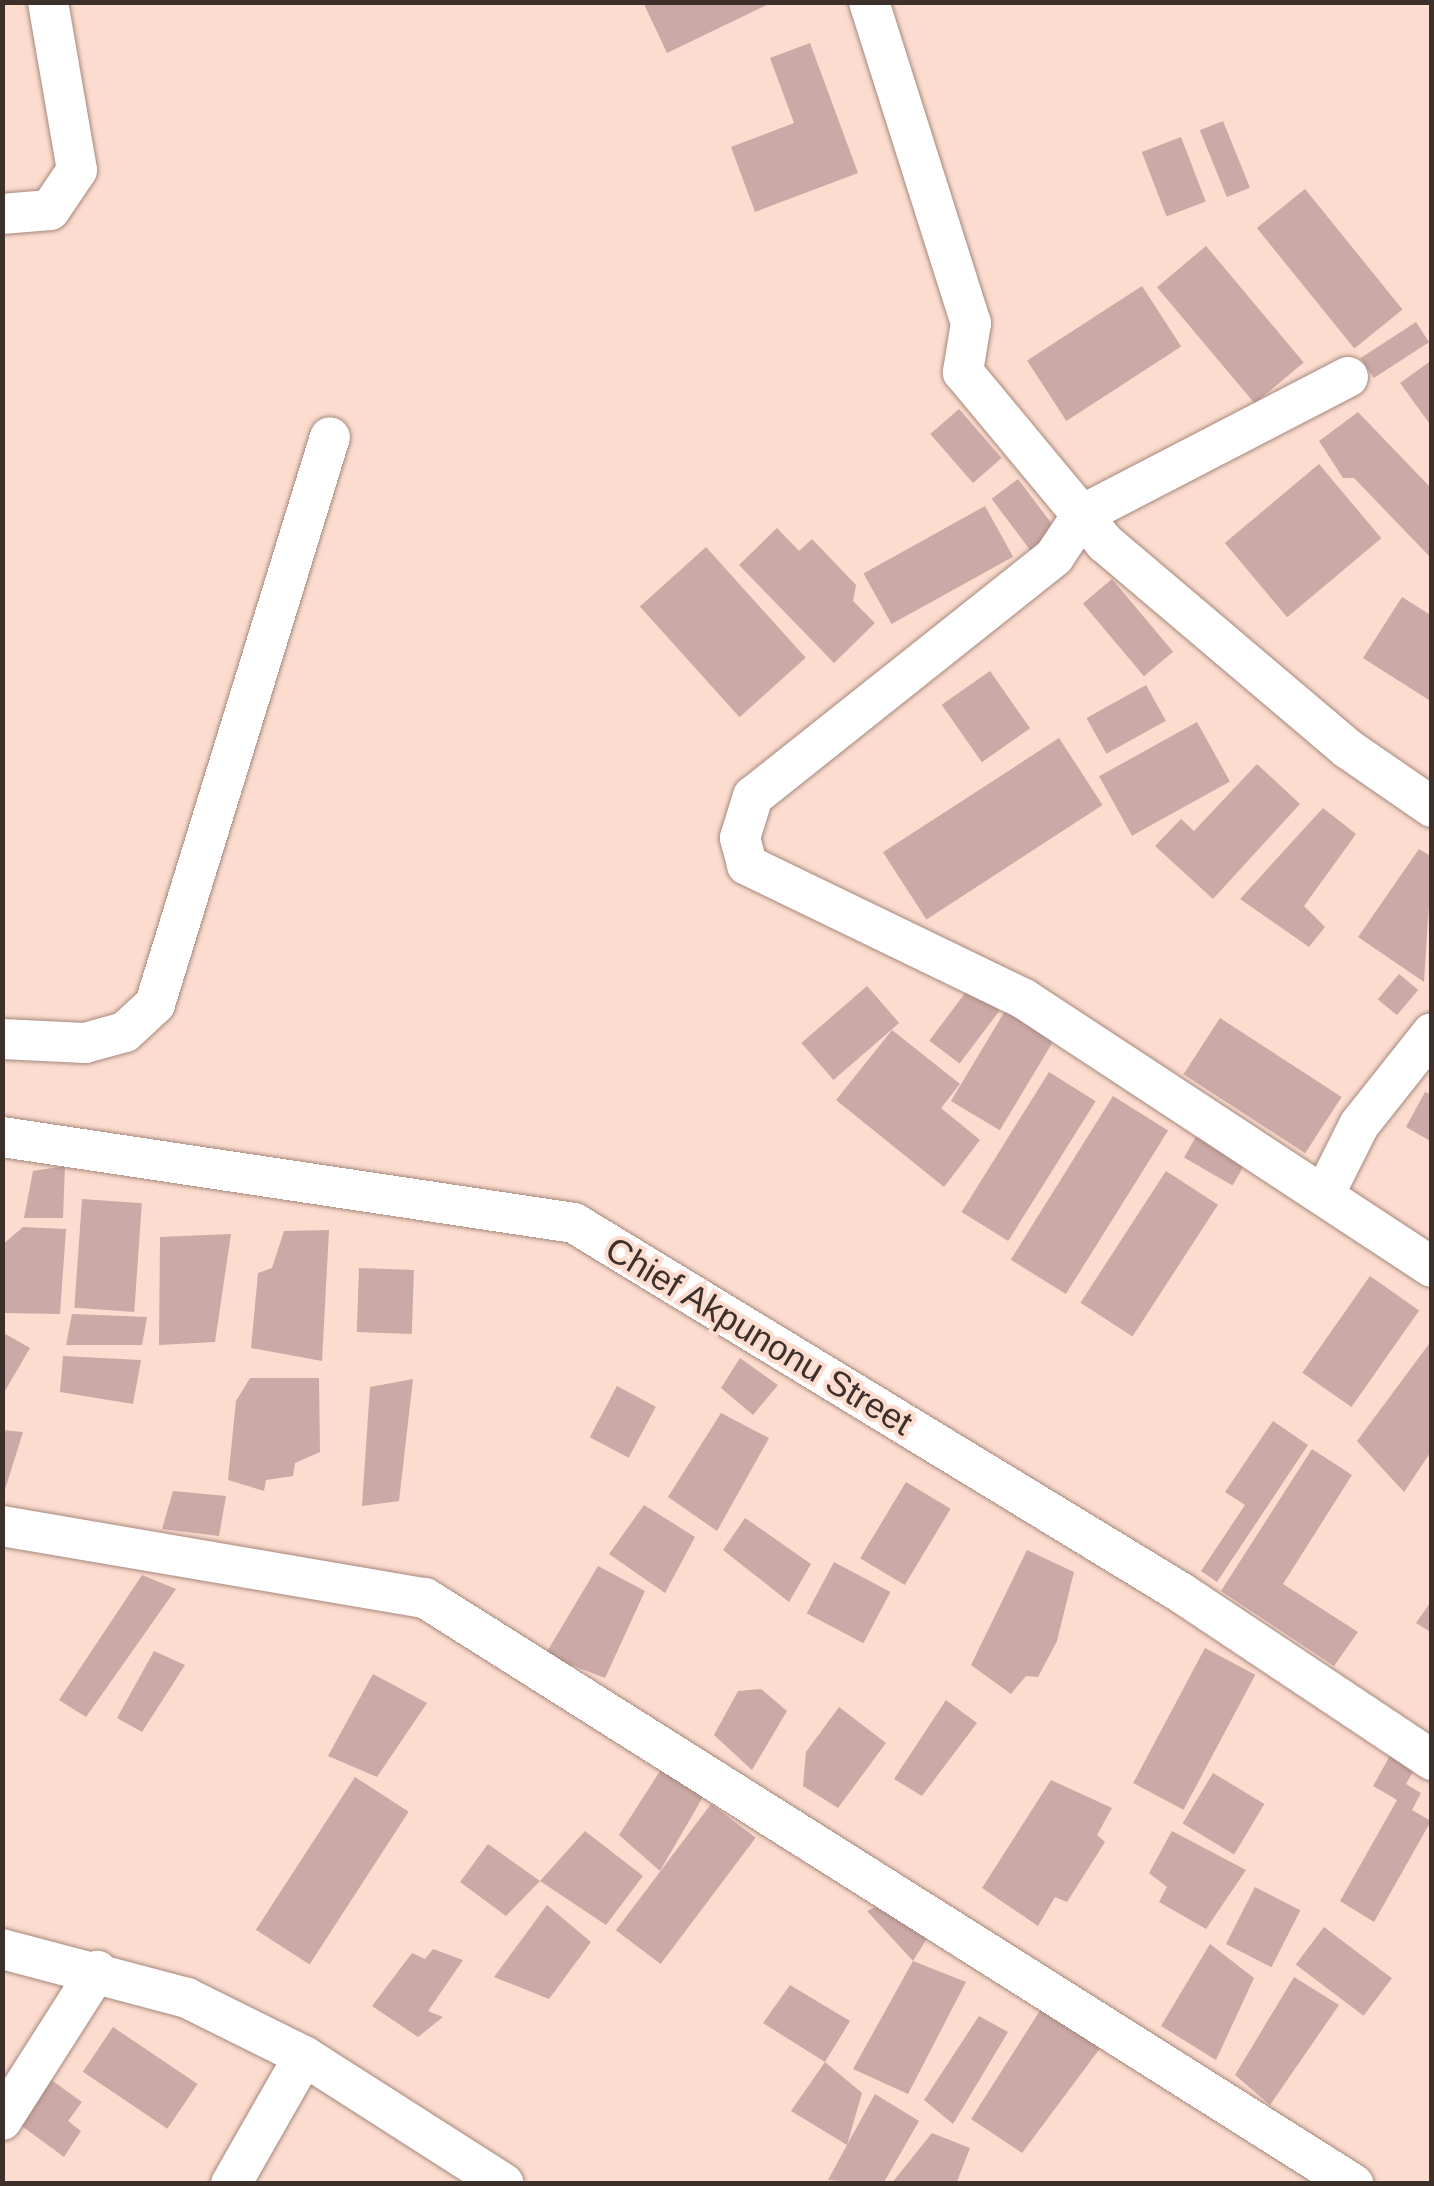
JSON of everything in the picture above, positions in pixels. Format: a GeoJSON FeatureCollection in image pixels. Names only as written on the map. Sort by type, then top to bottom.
{"type":"FeatureCollection","features":[{"type":"Feature","properties":{"kind":"street"},"geometry":{"type":"LineString","coordinates":[[2,214],[50,210],[77,170],[48,2]]}},
{"type":"Feature","properties":{"kind":"street"},"geometry":{"type":"LineString","coordinates":[[869,2],[971,323],[963,372],[1082,515],[1348,750],[1432,807]]}},
{"type":"Feature","properties":{"kind":"street"},"geometry":{"type":"LineString","coordinates":[[1348,377],[1082,515],[1054,557],[753,796],[740,838],[747,865],[1024,999],[1432,1267]]}},
{"type":"Feature","properties":{"kind":"street"},"geometry":{"type":"LineString","coordinates":[[2,1039],[85,1043],[124,1032],[155,1004],[330,438]]}},
{"type":"Feature","properties":{"kind":"street"},"geometry":{"type":"LineString","coordinates":[[1324,1195],[1359,1126],[1432,1033]]}},
{"type":"Feature","properties":{"kind":"street","name":"Chief Akpunonu Street"},"geometry":{"type":"LineString","coordinates":[[2,1138],[574,1223],[1180,1592],[1432,1760]]}},
{"type":"Feature","properties":{"kind":"street"},"geometry":{"type":"LineString","coordinates":[[2,1526],[426,1598],[1352,2184]]}},
{"type":"Feature","properties":{"kind":"street"},"geometry":{"type":"LineString","coordinates":[[2,1949],[97,1971],[186,1998],[304,2056],[504,2184]]}},
{"type":"Feature","properties":{"kind":"street"},"geometry":{"type":"LineString","coordinates":[[2,2120],[97,1971]]}},
{"type":"Feature","properties":{"kind":"street"},"geometry":{"type":"LineString","coordinates":[[231,2184],[304,2056]]}},
{"type":"Feature","properties":{"kind":"building"},"geometry":{"type":"Polygon","coordinates":[[[643,2],[773,2],[667,53],[643,2]]]}},
{"type":"Feature","properties":{"kind":"building"},"geometry":{"type":"Polygon","coordinates":[[[810,43],[858,173],[755,212],[731,147],[794,123],[770,58],[810,43]]]}},
{"type":"Feature","properties":{"kind":"building"},"geometry":{"type":"Polygon","coordinates":[[[1223,121],[1250,188],[1227,197],[1200,130],[1223,121]]]}},
{"type":"Feature","properties":{"kind":"building"},"geometry":{"type":"Polygon","coordinates":[[[1181,137],[1206,201],[1167,216],[1142,152],[1181,137]]]}},
{"type":"Feature","properties":{"kind":"building"},"geometry":{"type":"Polygon","coordinates":[[[1305,189],[1403,309],[1354,348],[1257,228],[1305,189]]]}},
{"type":"Feature","properties":{"kind":"building"},"geometry":{"type":"Polygon","coordinates":[[[1206,246],[1304,362],[1255,404],[1157,287],[1206,246]]]}},
{"type":"Feature","properties":{"kind":"building"},"geometry":{"type":"Polygon","coordinates":[[[1142,286],[1181,346],[1066,421],[1027,361],[1142,286]]]}},
{"type":"Feature","properties":{"kind":"building"},"geometry":{"type":"Polygon","coordinates":[[[1416,322],[1429,342],[1374,378],[1361,358],[1416,322]]]}},
{"type":"Feature","properties":{"kind":"building"},"geometry":{"type":"Polygon","coordinates":[[[1432,360],[1432,427],[1400,383],[1432,360]]]}},
{"type":"Feature","properties":{"kind":"building"},"geometry":{"type":"Polygon","coordinates":[[[959,409],[1002,458],[973,483],[930,434],[959,409]]]}},
{"type":"Feature","properties":{"kind":"building"},"geometry":{"type":"Polygon","coordinates":[[[1358,412],[1432,489],[1432,559],[1354,478],[1343,478],[1319,441],[1358,412]]]}},
{"type":"Feature","properties":{"kind":"building"},"geometry":{"type":"Polygon","coordinates":[[[1319,464],[1381,538],[1287,617],[1225,543],[1319,464]]]}},
{"type":"Feature","properties":{"kind":"building"},"geometry":{"type":"Polygon","coordinates":[[[1018,479],[1060,534],[1033,554],[992,499],[1018,479]]]}},
{"type":"Feature","properties":{"kind":"building"},"geometry":{"type":"Polygon","coordinates":[[[985,506],[1013,557],[892,624],[863,573],[985,506]]]}},
{"type":"Feature","properties":{"kind":"building"},"geometry":{"type":"Polygon","coordinates":[[[777,528],[799,551],[812,539],[856,585],[853,601],[875,623],[834,663],[739,565],[777,528]]]}},
{"type":"Feature","properties":{"kind":"building"},"geometry":{"type":"Polygon","coordinates":[[[706,547],[806,658],[740,717],[640,607],[706,547]]]}},
{"type":"Feature","properties":{"kind":"building"},"geometry":{"type":"Polygon","coordinates":[[[1112,579],[1173,652],[1144,676],[1083,603],[1112,579]]]}},
{"type":"Feature","properties":{"kind":"building"},"geometry":{"type":"Polygon","coordinates":[[[1402,597],[1432,616],[1432,702],[1363,658],[1402,597]]]}},
{"type":"Feature","properties":{"kind":"building"},"geometry":{"type":"Polygon","coordinates":[[[990,671],[1030,728],[982,762],[942,705],[990,671]]]}},
{"type":"Feature","properties":{"kind":"building"},"geometry":{"type":"Polygon","coordinates":[[[1146,685],[1166,721],[1106,754],[1087,718],[1146,685]]]}},
{"type":"Feature","properties":{"kind":"building"},"geometry":{"type":"Polygon","coordinates":[[[1197,722],[1230,781],[1132,836],[1099,776],[1197,722]]]}},
{"type":"Feature","properties":{"kind":"building"},"geometry":{"type":"Polygon","coordinates":[[[1059,738],[1103,805],[926,919],[883,852],[1059,738]]]}},
{"type":"Feature","properties":{"kind":"building"},"geometry":{"type":"Polygon","coordinates":[[[1257,764],[1300,804],[1213,899],[1155,846],[1181,819],[1194,831],[1257,764]]]}},
{"type":"Feature","properties":{"kind":"building"},"geometry":{"type":"Polygon","coordinates":[[[1323,808],[1356,834],[1304,906],[1325,927],[1309,947],[1240,899],[1323,808]]]}},
{"type":"Feature","properties":{"kind":"building"},"geometry":{"type":"Polygon","coordinates":[[[1419,849],[1432,857],[1424,982],[1358,937],[1419,849]]]}},
{"type":"Feature","properties":{"kind":"building"},"geometry":{"type":"Polygon","coordinates":[[[1399,974],[1418,990],[1397,1015],[1378,999],[1399,974]]]}},
{"type":"Feature","properties":{"kind":"building"},"geometry":{"type":"Polygon","coordinates":[[[867,986],[899,1023],[833,1080],[801,1043],[867,986]]]}},
{"type":"Feature","properties":{"kind":"building"},"geometry":{"type":"Polygon","coordinates":[[[969,988],[999,1011],[960,1064],[929,1041],[969,988]]]}},
{"type":"Feature","properties":{"kind":"building"},"geometry":{"type":"Polygon","coordinates":[[[1005,1011],[1054,1040],[1000,1130],[951,1101],[1005,1011]]]}},
{"type":"Feature","properties":{"kind":"building"},"geometry":{"type":"Polygon","coordinates":[[[1220,1018],[1342,1097],[1305,1153],[1184,1074],[1220,1018]]]}},
{"type":"Feature","properties":{"kind":"building"},"geometry":{"type":"Polygon","coordinates":[[[892,1030],[960,1084],[941,1108],[980,1140],[944,1187],[836,1100],[892,1030]]]}},
{"type":"Feature","properties":{"kind":"building"},"geometry":{"type":"Polygon","coordinates":[[[1049,1072],[1096,1101],[1008,1241],[962,1212],[1049,1072]]]}},
{"type":"Feature","properties":{"kind":"building"},"geometry":{"type":"Polygon","coordinates":[[[1425,1092],[1432,1095],[1432,1142],[1406,1127],[1425,1092]]]}},
{"type":"Feature","properties":{"kind":"building"},"geometry":{"type":"Polygon","coordinates":[[[1113,1096],[1168,1130],[1066,1294],[1011,1260],[1113,1096]]]}},
{"type":"Feature","properties":{"kind":"building"},"geometry":{"type":"Polygon","coordinates":[[[1197,1135],[1245,1163],[1232,1186],[1184,1158],[1197,1135]]]}},
{"type":"Feature","properties":{"kind":"building"},"geometry":{"type":"Polygon","coordinates":[[[65,1166],[63,1218],[24,1218],[33,1171],[65,1166]]]}},
{"type":"Feature","properties":{"kind":"building"},"geometry":{"type":"Polygon","coordinates":[[[1166,1171],[1218,1205],[1132,1336],[1080,1303],[1166,1171]]]}},
{"type":"Feature","properties":{"kind":"building"},"geometry":{"type":"Polygon","coordinates":[[[82,1199],[142,1203],[134,1312],[74,1308],[82,1199]]]}},
{"type":"Feature","properties":{"kind":"building"},"geometry":{"type":"Polygon","coordinates":[[[23,1227],[66,1229],[60,1314],[2,1313],[2,1245],[23,1227]]]}},
{"type":"Feature","properties":{"kind":"building"},"geometry":{"type":"Polygon","coordinates":[[[329,1230],[322,1361],[251,1348],[258,1273],[272,1268],[284,1231],[329,1230]]]}},
{"type":"Feature","properties":{"kind":"building"},"geometry":{"type":"Polygon","coordinates":[[[231,1234],[215,1342],[159,1345],[160,1237],[231,1234]]]}},
{"type":"Feature","properties":{"kind":"building"},"geometry":{"type":"Polygon","coordinates":[[[359,1268],[414,1270],[412,1334],[357,1332],[359,1268]]]}},
{"type":"Feature","properties":{"kind":"building"},"geometry":{"type":"Polygon","coordinates":[[[1370,1276],[1419,1310],[1351,1407],[1302,1373],[1370,1276]]]}},
{"type":"Feature","properties":{"kind":"building"},"geometry":{"type":"Polygon","coordinates":[[[72,1314],[147,1317],[142,1345],[66,1345],[72,1314]]]}},
{"type":"Feature","properties":{"kind":"building"},"geometry":{"type":"Polygon","coordinates":[[[2,1332],[30,1348],[2,1396],[2,1332]]]}},
{"type":"Feature","properties":{"kind":"building"},"geometry":{"type":"Polygon","coordinates":[[[1432,1340],[1432,1450],[1404,1492],[1357,1441],[1432,1340]]]}},
{"type":"Feature","properties":{"kind":"building"},"geometry":{"type":"Polygon","coordinates":[[[63,1356],[141,1360],[133,1404],[60,1392],[63,1356]]]}},
{"type":"Feature","properties":{"kind":"building"},"geometry":{"type":"Polygon","coordinates":[[[740,1358],[778,1385],[753,1415],[721,1388],[740,1358]]]}},
{"type":"Feature","properties":{"kind":"building"},"geometry":{"type":"Polygon","coordinates":[[[250,1378],[319,1378],[320,1452],[295,1463],[293,1476],[266,1480],[264,1491],[228,1480],[236,1401],[250,1378]]]}},
{"type":"Feature","properties":{"kind":"building"},"geometry":{"type":"Polygon","coordinates":[[[413,1379],[399,1501],[362,1506],[370,1387],[413,1379]]]}},
{"type":"Feature","properties":{"kind":"building"},"geometry":{"type":"Polygon","coordinates":[[[617,1386],[656,1407],[629,1458],[590,1437],[617,1386]]]}},
{"type":"Feature","properties":{"kind":"building"},"geometry":{"type":"Polygon","coordinates":[[[721,1413],[769,1438],[717,1531],[668,1497],[721,1413]]]}},
{"type":"Feature","properties":{"kind":"building"},"geometry":{"type":"Polygon","coordinates":[[[1273,1421],[1308,1445],[1217,1582],[1201,1571],[1245,1505],[1225,1492],[1273,1421]]]}},
{"type":"Feature","properties":{"kind":"building"},"geometry":{"type":"Polygon","coordinates":[[[2,1430],[23,1432],[3,1496],[2,1496],[2,1430]]]}},
{"type":"Feature","properties":{"kind":"building"},"geometry":{"type":"Polygon","coordinates":[[[1312,1449],[1352,1475],[1283,1584],[1358,1632],[1334,1666],[1221,1591],[1312,1449]]]}},
{"type":"Feature","properties":{"kind":"building"},"geometry":{"type":"Polygon","coordinates":[[[906,1482],[951,1509],[905,1585],[860,1558],[906,1482]]]}},
{"type":"Feature","properties":{"kind":"building"},"geometry":{"type":"Polygon","coordinates":[[[173,1491],[226,1496],[219,1536],[162,1529],[173,1491]]]}},
{"type":"Feature","properties":{"kind":"building"},"geometry":{"type":"Polygon","coordinates":[[[644,1505],[695,1537],[665,1593],[609,1554],[644,1505]]]}},
{"type":"Feature","properties":{"kind":"building"},"geometry":{"type":"Polygon","coordinates":[[[745,1518],[811,1564],[789,1602],[723,1550],[745,1518]]]}},
{"type":"Feature","properties":{"kind":"building"},"geometry":{"type":"Polygon","coordinates":[[[1027,1550],[1074,1572],[1057,1641],[1038,1677],[1026,1676],[1011,1694],[971,1665],[1027,1550]]]}},
{"type":"Feature","properties":{"kind":"building"},"geometry":{"type":"Polygon","coordinates":[[[834,1562],[891,1592],[863,1643],[807,1613],[834,1562]]]}},
{"type":"Feature","properties":{"kind":"building"},"geometry":{"type":"Polygon","coordinates":[[[598,1566],[645,1591],[605,1678],[545,1655],[598,1566]]]}},
{"type":"Feature","properties":{"kind":"building"},"geometry":{"type":"Polygon","coordinates":[[[142,1575],[176,1589],[86,1717],[59,1700],[142,1575]]]}},
{"type":"Feature","properties":{"kind":"building"},"geometry":{"type":"Polygon","coordinates":[[[1432,1600],[1432,1633],[1416,1623],[1432,1600]]]}},
{"type":"Feature","properties":{"kind":"building"},"geometry":{"type":"Polygon","coordinates":[[[1205,1648],[1255,1675],[1183,1810],[1133,1783],[1205,1648]]]}},
{"type":"Feature","properties":{"kind":"building"},"geometry":{"type":"Polygon","coordinates":[[[154,1651],[185,1665],[142,1732],[117,1718],[154,1651]]]}},
{"type":"Feature","properties":{"kind":"building"},"geometry":{"type":"Polygon","coordinates":[[[373,1674],[427,1703],[377,1777],[328,1756],[373,1674]]]}},
{"type":"Feature","properties":{"kind":"building"},"geometry":{"type":"Polygon","coordinates":[[[761,1689],[787,1711],[752,1770],[714,1735],[738,1691],[761,1689]]]}},
{"type":"Feature","properties":{"kind":"building"},"geometry":{"type":"Polygon","coordinates":[[[946,1700],[977,1723],[922,1796],[894,1779],[946,1700]]]}},
{"type":"Feature","properties":{"kind":"building"},"geometry":{"type":"Polygon","coordinates":[[[839,1707],[886,1743],[838,1808],[803,1786],[806,1752],[839,1707]]]}},
{"type":"Feature","properties":{"kind":"building"},"geometry":{"type":"Polygon","coordinates":[[[1391,1754],[1415,1768],[1406,1784],[1421,1793],[1412,1810],[1431,1821],[1374,1922],[1340,1901],[1397,1800],[1373,1786],[1391,1754]]]}},
{"type":"Feature","properties":{"kind":"building"},"geometry":{"type":"Polygon","coordinates":[[[662,1768],[707,1790],[660,1871],[619,1835],[662,1768]]]}},
{"type":"Feature","properties":{"kind":"building"},"geometry":{"type":"Polygon","coordinates":[[[1213,1773],[1264,1804],[1234,1854],[1183,1824],[1213,1773]]]}},
{"type":"Feature","properties":{"kind":"building"},"geometry":{"type":"Polygon","coordinates":[[[355,1777],[409,1812],[310,1964],[256,1930],[355,1777]]]}},
{"type":"Feature","properties":{"kind":"building"},"geometry":{"type":"Polygon","coordinates":[[[1051,1780],[1112,1808],[1097,1835],[1105,1842],[1067,1902],[1055,1897],[1038,1926],[982,1888],[1051,1780]]]}},
{"type":"Feature","properties":{"kind":"building"},"geometry":{"type":"Polygon","coordinates":[[[711,1804],[756,1838],[661,1964],[616,1930],[711,1804]]]}},
{"type":"Feature","properties":{"kind":"building"},"geometry":{"type":"Polygon","coordinates":[[[585,1831],[643,1876],[606,1925],[540,1881],[585,1831]]]}},
{"type":"Feature","properties":{"kind":"building"},"geometry":{"type":"Polygon","coordinates":[[[1172,1831],[1246,1870],[1206,1929],[1159,1902],[1167,1887],[1149,1873],[1172,1831]]]}},
{"type":"Feature","properties":{"kind":"building"},"geometry":{"type":"Polygon","coordinates":[[[488,1844],[540,1881],[506,1916],[460,1882],[488,1844]]]}},
{"type":"Feature","properties":{"kind":"building"},"geometry":{"type":"Polygon","coordinates":[[[1255,1887],[1300,1910],[1271,1967],[1226,1944],[1255,1887]]]}},
{"type":"Feature","properties":{"kind":"building"},"geometry":{"type":"Polygon","coordinates":[[[883,1903],[928,1937],[913,1961],[867,1911],[883,1903]]]}},
{"type":"Feature","properties":{"kind":"building"},"geometry":{"type":"Polygon","coordinates":[[[547,1905],[591,1942],[549,1999],[494,1977],[547,1905]]]}},
{"type":"Feature","properties":{"kind":"building"},"geometry":{"type":"Polygon","coordinates":[[[1324,1927],[1392,1978],[1364,2016],[1296,1965],[1324,1927]]]}},
{"type":"Feature","properties":{"kind":"building"},"geometry":{"type":"Polygon","coordinates":[[[1210,1944],[1254,1978],[1216,2060],[1161,2026],[1210,1944]]]}},
{"type":"Feature","properties":{"kind":"building"},"geometry":{"type":"Polygon","coordinates":[[[433,1949],[463,1960],[428,2011],[443,2017],[418,2037],[372,2006],[412,1953],[425,1959],[433,1949]]]}},
{"type":"Feature","properties":{"kind":"building"},"geometry":{"type":"Polygon","coordinates":[[[913,1961],[966,1982],[908,2094],[853,2069],[913,1961]]]}},
{"type":"Feature","properties":{"kind":"building"},"geometry":{"type":"Polygon","coordinates":[[[1294,1977],[1339,2005],[1270,2105],[1235,2075],[1294,1977]]]}},
{"type":"Feature","properties":{"kind":"building"},"geometry":{"type":"Polygon","coordinates":[[[790,1985],[850,2021],[825,2062],[763,2023],[790,1985]]]}},
{"type":"Feature","properties":{"kind":"building"},"geometry":{"type":"Polygon","coordinates":[[[1041,2009],[1104,2043],[1022,2153],[971,2119],[1041,2009]]]}},
{"type":"Feature","properties":{"kind":"building"},"geometry":{"type":"Polygon","coordinates":[[[979,2016],[1008,2032],[953,2124],[924,2100],[979,2016]]]}},
{"type":"Feature","properties":{"kind":"building"},"geometry":{"type":"Polygon","coordinates":[[[113,2027],[198,2084],[167,2129],[83,2072],[113,2027]]]}},
{"type":"Feature","properties":{"kind":"building"},"geometry":{"type":"Polygon","coordinates":[[[825,2062],[862,2093],[847,2145],[791,2111],[825,2062]]]}},
{"type":"Feature","properties":{"kind":"building"},"geometry":{"type":"Polygon","coordinates":[[[50,2079],[82,2102],[68,2121],[81,2131],[64,2157],[19,2124],[50,2079]]]}},
{"type":"Feature","properties":{"kind":"building"},"geometry":{"type":"Polygon","coordinates":[[[875,2094],[919,2121],[883,2184],[828,2180],[875,2094]]]}},
{"type":"Feature","properties":{"kind":"building"},"geometry":{"type":"Polygon","coordinates":[[[932,2133],[970,2148],[956,2184],[891,2184],[932,2133]]]}}]}
